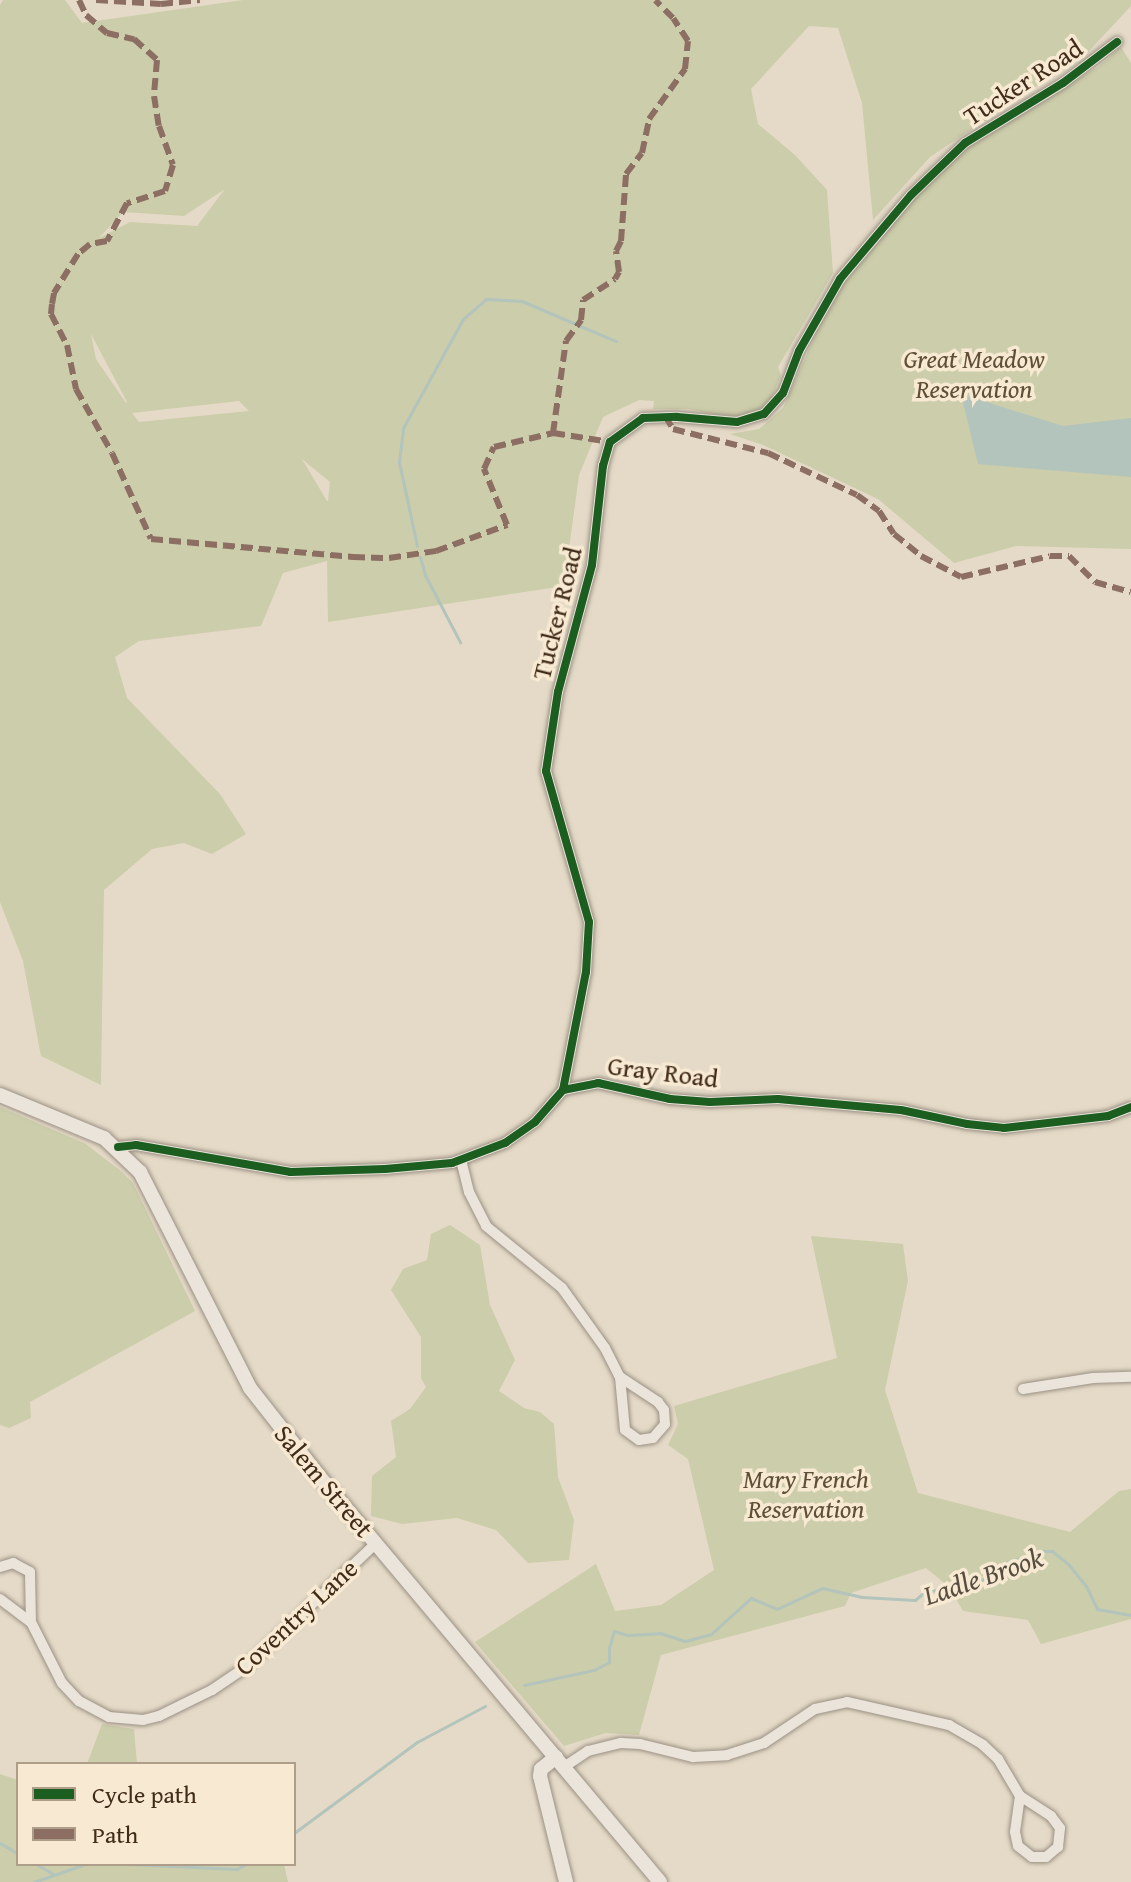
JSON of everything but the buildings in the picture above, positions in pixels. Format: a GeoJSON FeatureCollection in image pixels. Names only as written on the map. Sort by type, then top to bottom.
{"type":"FeatureCollection","features":[{"type":"Feature","properties":{"kind":"street","name":"Tucker Road"},"geometry":{"type":"LineString","coordinates":[[563,1090],[586,972],[589,922],[546,771],[558,692],[592,565],[603,466],[610,442],[643,418],[665,416],[737,422],[764,414],[783,393],[799,351],[840,279],[911,195],[965,143],[1063,83],[1117,42]]}},
{"type":"Feature","properties":{"kind":"street","name":"Gray Road"},"geometry":{"type":"LineString","coordinates":[[563,1090],[588,1084],[608,1084],[670,1099],[791,1100],[901,1110],[967,1124],[1004,1128],[1108,1116],[1131,1107]]}},
{"type":"Feature","properties":{"kind":"street"},"geometry":{"type":"LineString","coordinates":[[118,1147],[136,1145],[291,1172],[385,1169],[461,1160],[486,1153],[516,1136],[535,1122],[563,1090]]}},
{"type":"Feature","properties":{"kind":"street","name":"Salem Street"},"geometry":{"type":"LineString","coordinates":[[0,1095],[104,1138],[118,1147],[157,1198],[250,1388],[287,1438],[660,1882]]}},
{"type":"Feature","properties":{"kind":"street"},"geometry":{"type":"LineString","coordinates":[[461,1160],[469,1192],[486,1226],[562,1288],[605,1348],[620,1377],[625,1430],[639,1440],[653,1438],[665,1424],[664,1410],[658,1402],[620,1377]]}},
{"type":"Feature","properties":{"kind":"street"},"geometry":{"type":"LineString","coordinates":[[1023,1389],[1093,1378],[1131,1377]]}},
{"type":"Feature","properties":{"kind":"street","name":"Coventry Lane"},"geometry":{"type":"LineString","coordinates":[[0,1567],[17,1563],[30,1572],[31,1622],[62,1683],[79,1701],[117,1719],[151,1718],[212,1690],[246,1667],[376,1543]]}},
{"type":"Feature","properties":{"kind":"street","name":"Coventry Lane"},"geometry":{"type":"LineString","coordinates":[[0,1599],[31,1622]]}},
{"type":"Feature","properties":{"kind":"street"},"geometry":{"type":"LineString","coordinates":[[566,1882],[540,1776],[541,1769],[588,1751],[621,1743],[640,1744],[693,1757],[727,1755],[764,1743],[815,1709],[847,1702],[882,1707],[960,1730],[998,1759],[1020,1796],[1051,1816],[1060,1828],[1058,1847],[1046,1857],[1027,1856],[1018,1846],[1015,1832],[1020,1796]]}},
{"type":"Feature","properties":{"kind":"green space"},"geometry":{"type":"Polygon","coordinates":[[[3,0],[65,0],[82,23],[243,0],[1131,0],[1131,6],[1089,51],[930,157],[873,220],[862,103],[838,28],[809,26],[751,89],[758,124],[795,155],[827,190],[833,273],[778,367],[781,376],[772,397],[758,413],[730,418],[688,409],[653,409],[654,401],[639,400],[603,417],[579,475],[564,586],[328,622],[327,561],[283,573],[261,626],[139,641],[115,657],[127,698],[220,794],[246,834],[212,854],[184,843],[152,849],[104,890],[101,1085],[41,1056],[23,961],[0,902],[0,5],[3,0]],[[225,189],[184,216],[123,212],[99,238],[130,222],[197,226],[225,189]],[[91,334],[96,359],[126,403],[91,334]],[[239,401],[132,413],[139,422],[249,411],[239,401]],[[302,459],[327,501],[330,482],[302,459]]]}},
{"type":"Feature","properties":{"kind":"green space","name":"Great Meadow Reservation"},"geometry":{"type":"Polygon","coordinates":[[[1121,47],[1131,63],[1131,549],[1016,546],[954,563],[878,499],[763,445],[730,434],[759,429],[783,408],[817,331],[840,289],[905,205],[978,137],[1098,67],[1121,47]]]}},
{"type":"Feature","properties":{"kind":"green space"},"geometry":{"type":"Polygon","coordinates":[[[0,1107],[86,1144],[133,1183],[195,1311],[30,1402],[31,1418],[9,1428],[0,1425],[0,1107]]]}},
{"type":"Feature","properties":{"kind":"green space"},"geometry":{"type":"Polygon","coordinates":[[[450,1225],[480,1245],[490,1305],[515,1360],[499,1391],[524,1408],[540,1412],[554,1424],[558,1477],[574,1520],[569,1560],[528,1563],[496,1530],[457,1518],[402,1524],[371,1516],[372,1476],[396,1457],[391,1421],[410,1409],[426,1387],[421,1378],[421,1337],[391,1290],[403,1269],[427,1260],[431,1234],[450,1225]]]}},
{"type":"Feature","properties":{"kind":"green space","name":"Mary French Reservation"},"geometry":{"type":"Polygon","coordinates":[[[811,1236],[903,1244],[908,1281],[885,1390],[918,1493],[1070,1532],[1119,1491],[1131,1489],[1131,1619],[1041,1644],[1028,1620],[963,1611],[949,1587],[926,1568],[851,1593],[845,1606],[661,1655],[639,1735],[606,1733],[564,1746],[475,1642],[596,1564],[615,1611],[661,1605],[714,1570],[688,1459],[668,1445],[678,1424],[674,1406],[837,1358],[811,1236]]]}},
{"type":"Feature","properties":{"kind":"green space"},"geometry":{"type":"Polygon","coordinates":[[[102,1724],[134,1729],[137,1762],[88,1762],[102,1724]]]}},
{"type":"Feature","properties":{"kind":"green space"},"geometry":{"type":"Polygon","coordinates":[[[0,1774],[16,1779],[16,1866],[284,1866],[288,1882],[0,1882],[0,1774]]]}},
{"type":"Feature","properties":{"kind":"shaded area"},"geometry":{"type":"Polygon","coordinates":[[[961,394],[1063,426],[1131,418],[1131,477],[978,464],[961,394]]]}},
{"type":"Feature","properties":{"kind":"waterway"},"geometry":{"type":"LineString","coordinates":[[417,546],[399,462],[403,428],[463,319],[486,299],[522,301],[616,341]]}},
{"type":"Feature","properties":{"kind":"waterway"},"geometry":{"type":"LineString","coordinates":[[420,557],[425,575],[460,642]]}},
{"type":"Feature","properties":{"kind":"waterway","name":"Ladle Brook"},"geometry":{"type":"LineString","coordinates":[[524,1685],[594,1670],[609,1662],[614,1631],[627,1635],[660,1633],[685,1641],[711,1634],[751,1598],[777,1609],[822,1588],[862,1597],[915,1600],[923,1593],[986,1578],[995,1566],[1043,1551],[1052,1551],[1069,1565],[1086,1586],[1097,1609],[1131,1615]]}},
{"type":"Feature","properties":{"kind":"waterway","name":"Ladle Brook"},"geometry":{"type":"LineString","coordinates":[[296,1832],[417,1742],[485,1706]]}},
{"type":"Feature","properties":{"kind":"waterway"},"geometry":{"type":"LineString","coordinates":[[0,1843],[16,1853]]}},
{"type":"Feature","properties":{"kind":"waterway"},"geometry":{"type":"LineString","coordinates":[[39,1866],[53,1874]]}},
{"type":"Feature","properties":{"kind":"waterway","name":"Ladle Brook"},"geometry":{"type":"LineString","coordinates":[[34,1882],[79,1866]]}},
{"type":"Feature","properties":{"kind":"waterway","name":"Ladle Brook"},"geometry":{"type":"LineString","coordinates":[[172,1866],[237,1869],[242,1866]]}},
{"type":"Feature","properties":{"kind":"marked path"},"geometry":{"type":"LineString","coordinates":[[79,0],[86,15],[107,33],[134,39],[157,60],[154,96],[159,126],[173,165],[165,191],[127,203],[107,241],[90,244],[78,254],[54,293],[51,314],[67,345],[76,389],[112,453],[151,539],[353,557],[389,558],[436,551],[507,525],[484,469],[494,447],[553,433],[610,442]]}},
{"type":"Feature","properties":{"kind":"marked path"},"geometry":{"type":"LineString","coordinates":[[96,0],[161,4],[200,0]]}},
{"type":"Feature","properties":{"kind":"marked path"},"geometry":{"type":"LineString","coordinates":[[553,433],[566,341],[581,320],[583,300],[615,279],[619,272],[616,251],[621,241],[626,174],[642,153],[649,119],[685,69],[688,41],[673,18],[655,0]]}},
{"type":"Feature","properties":{"kind":"marked path"},"geometry":{"type":"LineString","coordinates":[[665,416],[673,429],[768,453],[857,495],[879,511],[894,534],[921,556],[961,577],[1050,556],[1069,556],[1095,582],[1131,592]]}},
{"type":"Feature","properties":{"kind":"cycle path"},"geometry":{"type":"LineString","coordinates":[[563,1090],[586,972],[589,922],[546,771],[558,692],[592,565],[603,466],[610,442],[643,418],[677,417],[737,422],[764,414],[783,393],[799,351],[840,279],[911,195],[965,143],[1063,83],[1117,42]]}},
{"type":"Feature","properties":{"kind":"cycle path"},"geometry":{"type":"LineString","coordinates":[[118,1147],[136,1145],[291,1172],[452,1163],[505,1143],[535,1122],[563,1090],[598,1083],[670,1099],[710,1102],[778,1099],[901,1110],[967,1124],[1004,1128],[1108,1116],[1131,1107]]}}]}
